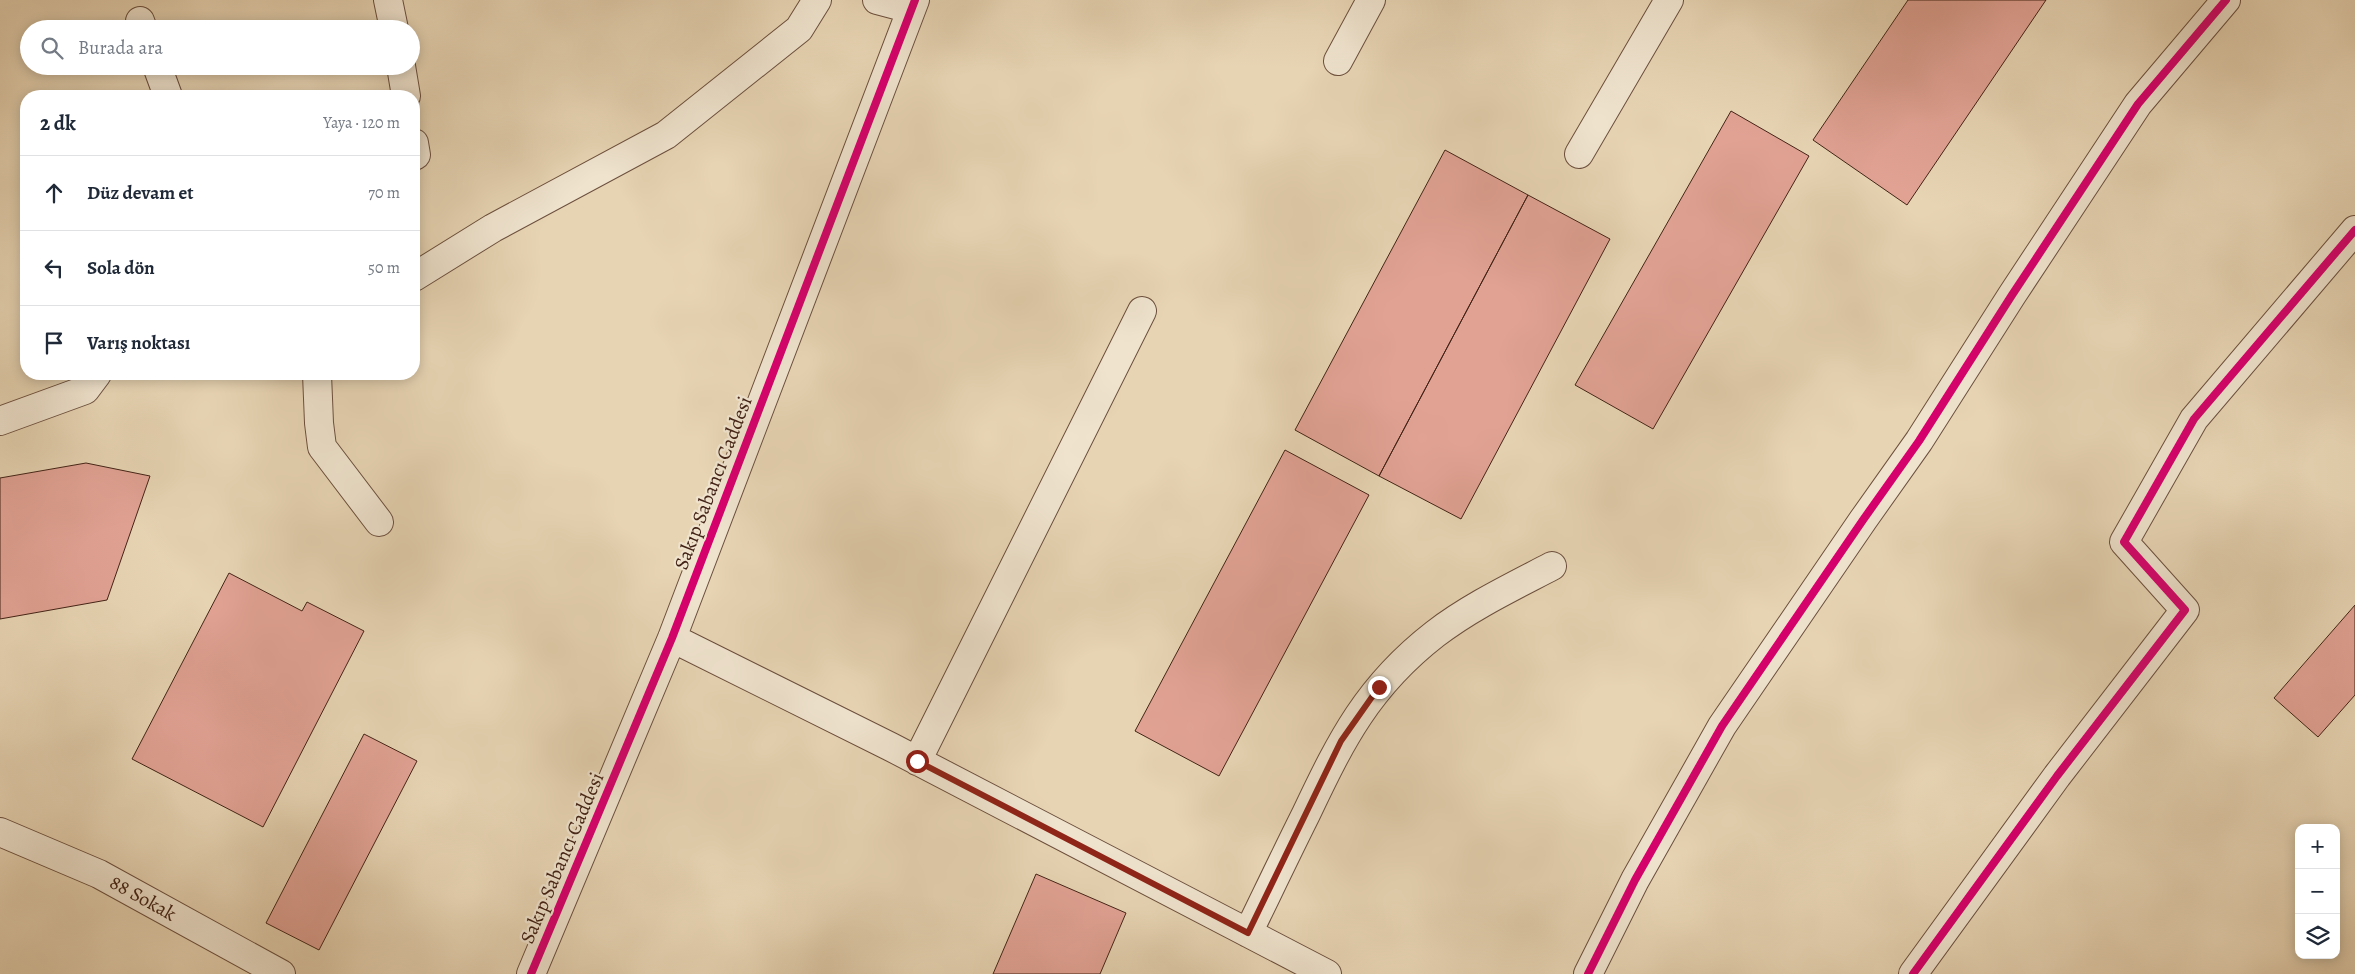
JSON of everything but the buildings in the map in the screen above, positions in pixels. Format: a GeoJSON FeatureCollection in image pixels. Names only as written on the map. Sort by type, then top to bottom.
{"type":"FeatureCollection","features":[{"type":"Feature","properties":{"kind":"street"},"geometry":{"type":"LineString","coordinates":[[388,0],[392,20]]}},
{"type":"Feature","properties":{"kind":"street"},"geometry":{"type":"LineString","coordinates":[[420,273],[493,228],[666,134],[799,30],[816,0]]}},
{"type":"Feature","properties":{"kind":"street"},"geometry":{"type":"LineString","coordinates":[[877,0],[913,5]]}},
{"type":"Feature","properties":{"kind":"street"},"geometry":{"type":"LineString","coordinates":[[1338,61],[1371,0]]}},
{"type":"Feature","properties":{"kind":"street"},"geometry":{"type":"LineString","coordinates":[[1579,154],[1669,0]]}},
{"type":"Feature","properties":{"kind":"street"},"geometry":{"type":"LineString","coordinates":[[1588,974],[1635,880],[1722,726],[1862,520],[1920,441],[2012,296],[2138,104],[2226,0]]}},
{"type":"Feature","properties":{"kind":"street","name":"Sakıp Sabancı Caddesi"},"geometry":{"type":"LineString","coordinates":[[531,974],[672,638],[913,5]]}},
{"type":"Feature","properties":{"kind":"street"},"geometry":{"type":"LineString","coordinates":[[160,75],[166,90]]}},
{"type":"Feature","properties":{"kind":"street"},"geometry":{"type":"LineString","coordinates":[[402,75],[405,90]]}},
{"type":"Feature","properties":{"kind":"street"},"geometry":{"type":"LineString","coordinates":[[1913,974],[2057,776],[2185,610],[2124,542],[2194,419],[2355,230]]}},
{"type":"Feature","properties":{"kind":"street"},"geometry":{"type":"LineString","coordinates":[[917,761],[1142,311]]}},
{"type":"Feature","properties":{"kind":"street"},"geometry":{"type":"LineString","coordinates":[[0,421],[85,390],[92,380]]}},
{"type":"Feature","properties":{"kind":"street"},"geometry":{"type":"LineString","coordinates":[[317,380],[318,424],[322,447],[379,522]]}},
{"type":"Feature","properties":{"kind":"street"},"geometry":{"type":"LineString","coordinates":[[1248,933],[1341,741],[1379,687],[1402,662],[1434,634],[1469,610],[1552,566]]}},
{"type":"Feature","properties":{"kind":"street"},"geometry":{"type":"LineString","coordinates":[[672,638],[917,761],[1327,974]]}},
{"type":"Feature","properties":{"kind":"street","name":"88 Sokak"},"geometry":{"type":"LineString","coordinates":[[0,832],[99,874],[281,974]]}},
{"type":"Feature","properties":{"kind":"cycle path"},"geometry":{"type":"LineString","coordinates":[[531,974],[672,638],[915,0]]}},
{"type":"Feature","properties":{"kind":"cycle path"},"geometry":{"type":"LineString","coordinates":[[1588,974],[1635,880],[1722,726],[1919,441],[2012,295],[2138,104],[2226,0]]}},
{"type":"Feature","properties":{"kind":"cycle path"},"geometry":{"type":"LineString","coordinates":[[1913,974],[2057,776],[2185,610],[2124,542],[2194,419],[2355,230]]}},
{"type":"Feature","properties":{"kind":"route"},"geometry":{"type":"LineString","coordinates":[[917,761],[1248,933],[1341,741],[1379,687]]}}]}
